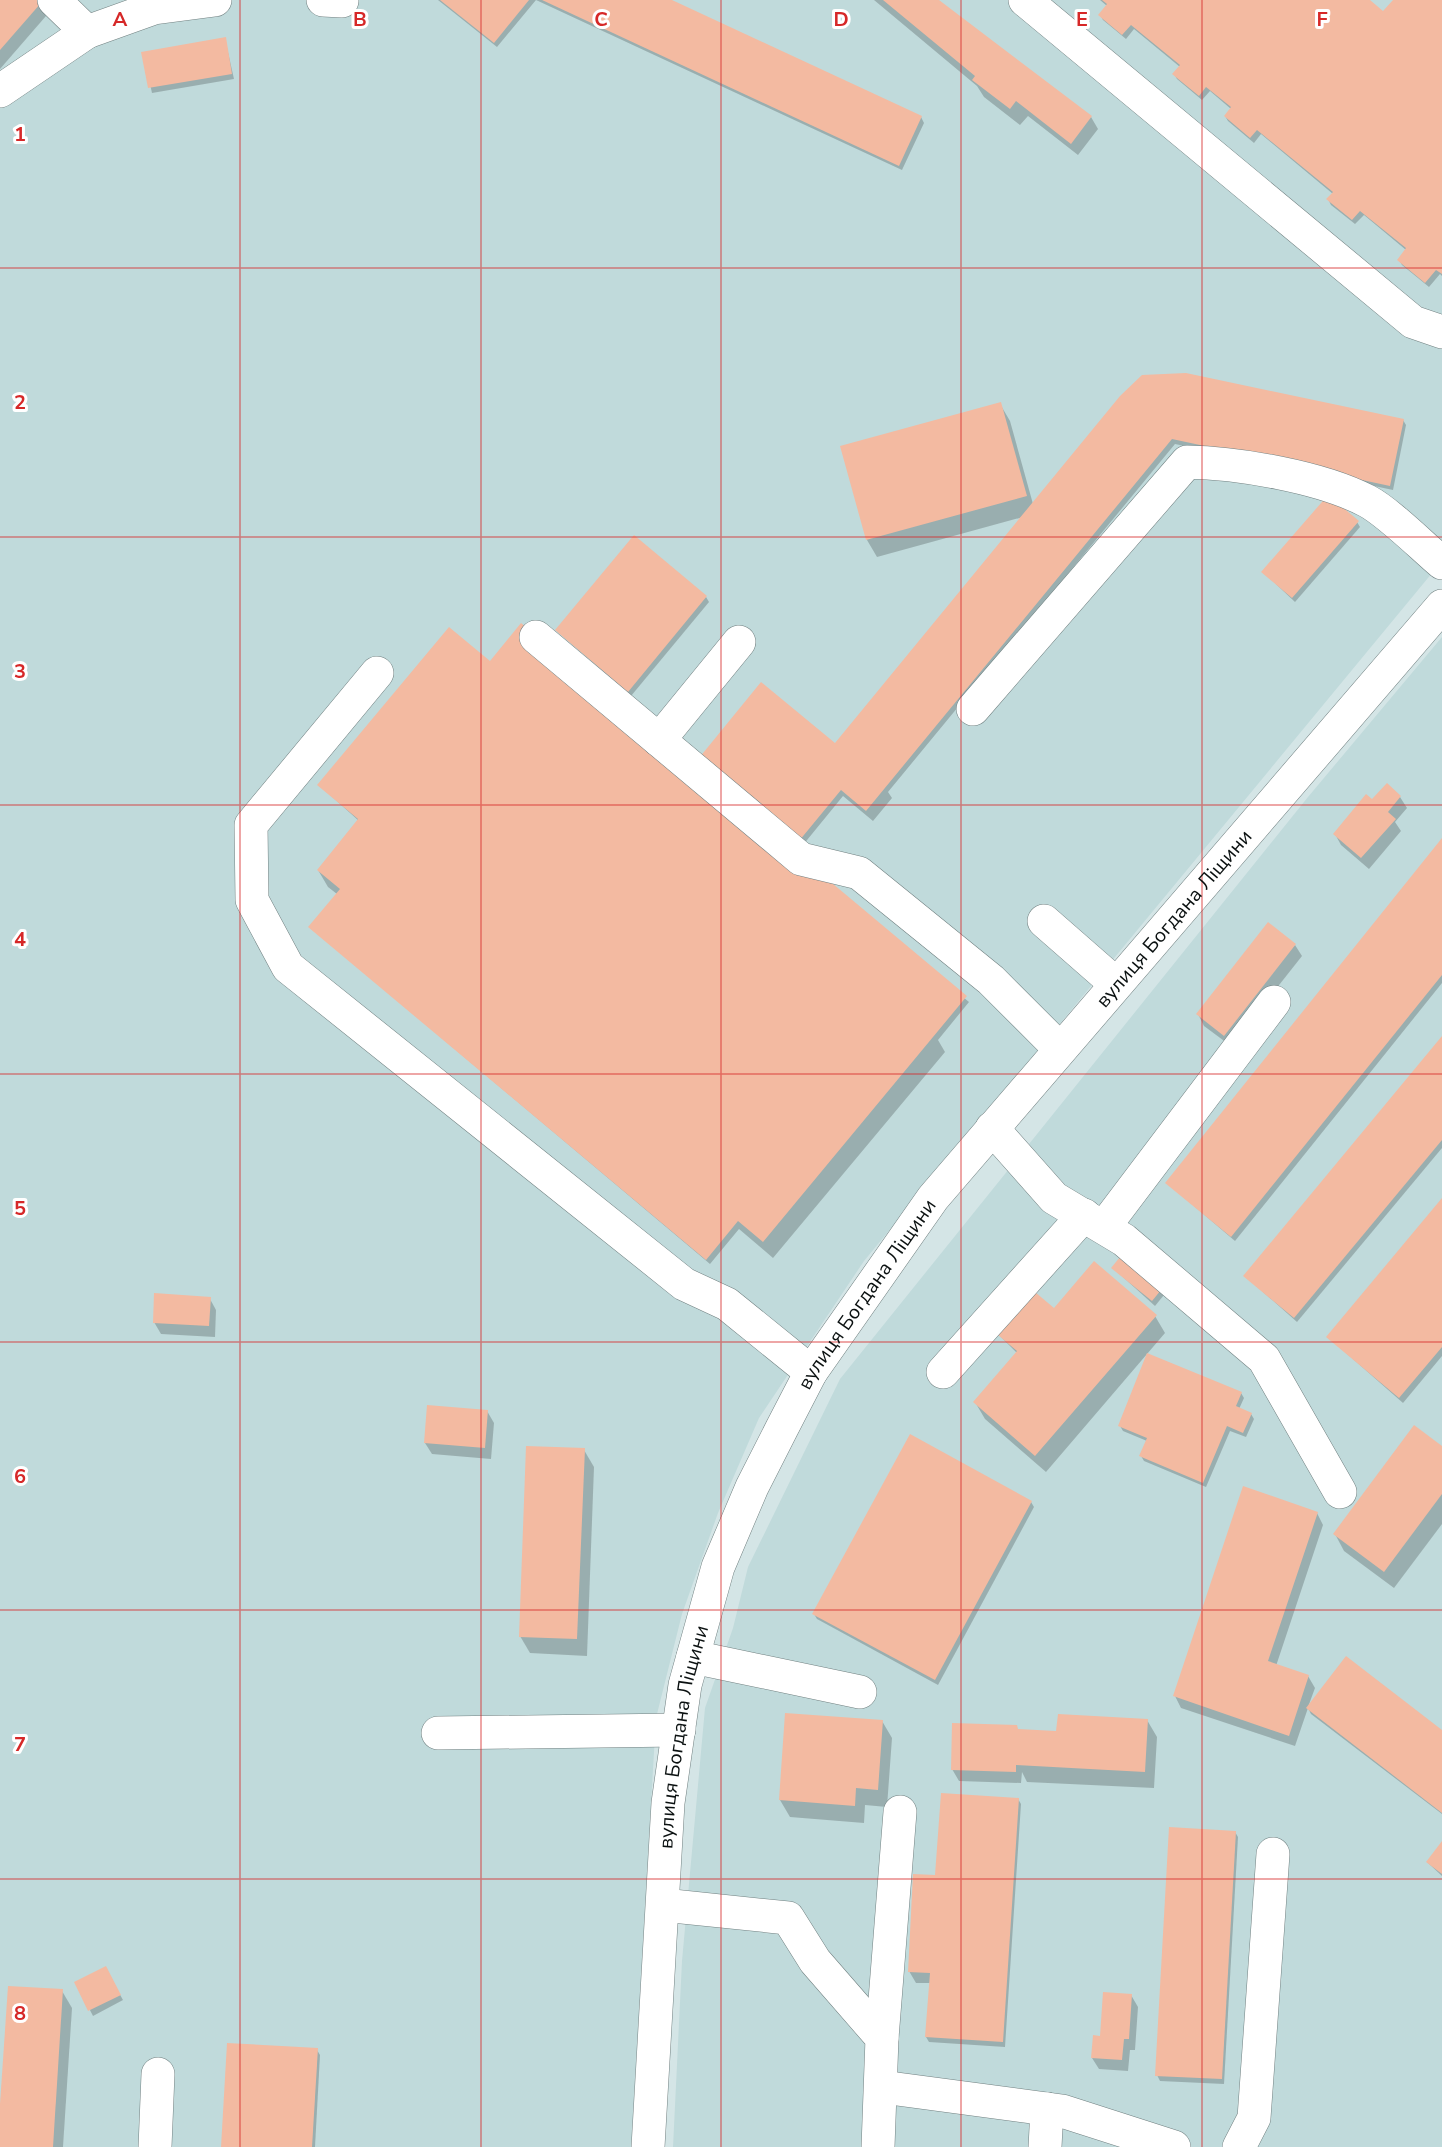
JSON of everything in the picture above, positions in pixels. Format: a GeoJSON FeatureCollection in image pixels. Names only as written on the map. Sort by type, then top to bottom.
{"type":"FeatureCollection","features":[{"type":"Feature","properties":{"kind":"main road"},"geometry":{"type":"LineString","coordinates":[[54,0],[87,32]]}},
{"type":"Feature","properties":{"kind":"main road"},"geometry":{"type":"LineString","coordinates":[[0,91],[87,32],[154,8],[215,0]]}},
{"type":"Feature","properties":{"kind":"main road"},"geometry":{"type":"LineString","coordinates":[[1025,0],[1413,322],[1442,332]]}},
{"type":"Feature","properties":{"kind":"main road"},"geometry":{"type":"LineString","coordinates":[[973,709],[1187,462],[1224,462],[1328,485],[1368,502],[1442,563]]}},
{"type":"Feature","properties":{"kind":"main road","name":"вулиця Богдана Ліщини"},"geometry":{"type":"LineString","coordinates":[[648,2147],[668,1803],[685,1684],[718,1567],[752,1487],[811,1372],[933,1198],[1442,606]]}},
{"type":"Feature","properties":{"kind":"main road"},"geometry":{"type":"LineString","coordinates":[[536,637],[801,859],[859,873],[991,980],[1060,1049]]}},
{"type":"Feature","properties":{"kind":"main road"},"geometry":{"type":"LineString","coordinates":[[658,740],[739,642]]}},
{"type":"Feature","properties":{"kind":"main road"},"geometry":{"type":"LineString","coordinates":[[377,673],[251,825],[252,900],[288,967],[684,1284],[727,1304],[811,1372]]}},
{"type":"Feature","properties":{"kind":"main road"},"geometry":{"type":"LineString","coordinates":[[1044,921],[1116,984]]}},
{"type":"Feature","properties":{"kind":"main road"},"geometry":{"type":"LineString","coordinates":[[944,1372],[1094,1221],[1274,1002]]}},
{"type":"Feature","properties":{"kind":"main road"},"geometry":{"type":"LineString","coordinates":[[992,1128],[1054,1198],[1124,1240],[1264,1359],[1340,1492]]}},
{"type":"Feature","properties":{"kind":"main road"},"geometry":{"type":"LineString","coordinates":[[693,1658],[860,1692]]}},
{"type":"Feature","properties":{"kind":"main road"},"geometry":{"type":"LineString","coordinates":[[438,1734],[679,1730]]}},
{"type":"Feature","properties":{"kind":"main road"},"geometry":{"type":"LineString","coordinates":[[878,2147],[882,2038],[900,1812]]}},
{"type":"Feature","properties":{"kind":"main road"},"geometry":{"type":"LineString","coordinates":[[1239,2147],[1254,2118],[1273,1854]]}},
{"type":"Feature","properties":{"kind":"main road"},"geometry":{"type":"LineString","coordinates":[[663,1905],[788,1918],[815,1961],[882,2038]]}},
{"type":"Feature","properties":{"kind":"main road"},"geometry":{"type":"LineString","coordinates":[[155,2147],[158,2074]]}},
{"type":"Feature","properties":{"kind":"main road"},"geometry":{"type":"LineString","coordinates":[[882,2087],[1047,2109],[1111,2125],[1174,2147]]}},
{"type":"Feature","properties":{"kind":"main road"},"geometry":{"type":"LineString","coordinates":[[1045,2147],[1047,2109]]}},
{"type":"Feature","properties":{"kind":"shaded area"},"geometry":{"type":"Polygon","coordinates":[[[0,0],[1442,0],[1442,561],[864,1261],[759,1418],[718,1513],[682,1614],[656,1718],[631,2147],[0,2147],[0,0]]]}},
{"type":"Feature","properties":{"kind":"shaded area"},"geometry":{"type":"Polygon","coordinates":[[[1442,637],[1442,2147],[673,2147],[682,1961],[705,1708],[733,1628],[748,1567],[840,1379],[1308,797],[1442,637]]]}},
{"type":"Feature","properties":{"kind":"building"},"geometry":{"type":"Polygon","coordinates":[[[0,0],[37,0],[41,3],[0,50],[0,0]]]}},
{"type":"Feature","properties":{"kind":"building"},"geometry":{"type":"Polygon","coordinates":[[[440,0],[529,0],[494,43],[440,0]]]}},
{"type":"Feature","properties":{"kind":"building"},"geometry":{"type":"Polygon","coordinates":[[[542,0],[672,0],[922,116],[899,166],[542,0]]]}},
{"type":"Feature","properties":{"kind":"building"},"geometry":{"type":"Polygon","coordinates":[[[883,0],[939,0],[1092,116],[1071,144],[1016,101],[1010,109],[972,80],[975,76],[883,0]]]}},
{"type":"Feature","properties":{"kind":"building"},"geometry":{"type":"Polygon","coordinates":[[[1102,0],[1370,0],[1383,11],[1393,0],[1442,0],[1442,274],[1436,270],[1425,283],[1397,260],[1406,248],[1360,211],[1352,220],[1326,199],[1333,192],[1257,130],[1250,138],[1224,116],[1231,107],[1206,87],[1199,96],[1172,74],[1180,65],[1131,25],[1122,35],[1098,15],[1107,4],[1102,0]]]}},
{"type":"Feature","properties":{"kind":"building"},"geometry":{"type":"Polygon","coordinates":[[[226,37],[232,74],[148,88],[141,52],[226,37]]]}},
{"type":"Feature","properties":{"kind":"building"},"geometry":{"type":"Polygon","coordinates":[[[1186,373],[1404,419],[1390,486],[1172,439],[866,811],[841,790],[799,841],[699,758],[761,682],[835,743],[1120,396],[1142,375],[1186,373]]]}},
{"type":"Feature","properties":{"kind":"building"},"geometry":{"type":"Polygon","coordinates":[[[1001,402],[1027,496],[866,540],[840,446],[1001,402]]]}},
{"type":"Feature","properties":{"kind":"building"},"geometry":{"type":"Polygon","coordinates":[[[1328,495],[1359,521],[1292,598],[1261,572],[1328,495]]]}},
{"type":"Feature","properties":{"kind":"building"},"geometry":{"type":"Polygon","coordinates":[[[634,535],[707,596],[628,692],[555,630],[634,535]]]}},
{"type":"Feature","properties":{"kind":"building"},"geometry":{"type":"Polygon","coordinates":[[[521,623],[967,996],[763,1242],[738,1221],[706,1260],[308,927],[340,889],[317,870],[358,819],[317,785],[449,627],[490,661],[521,623]]]}},
{"type":"Feature","properties":{"kind":"building"},"geometry":{"type":"Polygon","coordinates":[[[1387,783],[1401,796],[1388,812],[1396,819],[1361,858],[1333,834],[1366,794],[1372,799],[1387,783]]]}},
{"type":"Feature","properties":{"kind":"building"},"geometry":{"type":"Polygon","coordinates":[[[1442,838],[1442,975],[1231,1237],[1165,1183],[1442,838]]]}},
{"type":"Feature","properties":{"kind":"building"},"geometry":{"type":"Polygon","coordinates":[[[1268,922],[1296,944],[1224,1036],[1196,1014],[1268,922]]]}},
{"type":"Feature","properties":{"kind":"building"},"geometry":{"type":"Polygon","coordinates":[[[1442,1036],[1442,1140],[1294,1318],[1243,1276],[1442,1036]]]}},
{"type":"Feature","properties":{"kind":"building"},"geometry":{"type":"Polygon","coordinates":[[[1442,1198],[1442,1347],[1399,1398],[1326,1337],[1442,1198]]]}},
{"type":"Feature","properties":{"kind":"building"},"geometry":{"type":"Polygon","coordinates":[[[1125,1251],[1166,1284],[1152,1301],[1111,1268],[1125,1251]]]}},
{"type":"Feature","properties":{"kind":"building"},"geometry":{"type":"Polygon","coordinates":[[[1094,1261],[1157,1315],[1035,1456],[973,1402],[1017,1351],[998,1335],[1035,1292],[1054,1308],[1094,1261]]]}},
{"type":"Feature","properties":{"kind":"building"},"geometry":{"type":"Polygon","coordinates":[[[154,1293],[211,1297],[209,1326],[153,1323],[154,1293]]]}},
{"type":"Feature","properties":{"kind":"building"},"geometry":{"type":"Polygon","coordinates":[[[1147,1353],[1242,1392],[1236,1406],[1252,1413],[1243,1433],[1227,1426],[1203,1483],[1139,1456],[1147,1438],[1118,1426],[1147,1353]]]}},
{"type":"Feature","properties":{"kind":"building"},"geometry":{"type":"Polygon","coordinates":[[[427,1405],[488,1410],[485,1448],[424,1443],[427,1405]]]}},
{"type":"Feature","properties":{"kind":"building"},"geometry":{"type":"Polygon","coordinates":[[[1414,1425],[1442,1446],[1442,1494],[1384,1572],[1333,1534],[1414,1425]]]}},
{"type":"Feature","properties":{"kind":"building"},"geometry":{"type":"Polygon","coordinates":[[[910,1434],[1032,1501],[935,1680],[812,1614],[910,1434]]]}},
{"type":"Feature","properties":{"kind":"building"},"geometry":{"type":"Polygon","coordinates":[[[526,1446],[585,1448],[577,1639],[519,1637],[526,1446]]]}},
{"type":"Feature","properties":{"kind":"building"},"geometry":{"type":"Polygon","coordinates":[[[1243,1486],[1318,1512],[1268,1661],[1309,1675],[1289,1736],[1173,1696],[1243,1486]]]}},
{"type":"Feature","properties":{"kind":"building"},"geometry":{"type":"Polygon","coordinates":[[[1346,1656],[1442,1730],[1442,1813],[1306,1708],[1346,1656]]]}},
{"type":"Feature","properties":{"kind":"building"},"geometry":{"type":"Polygon","coordinates":[[[785,1713],[883,1720],[878,1790],[856,1788],[855,1806],[779,1800],[785,1713]]]}},
{"type":"Feature","properties":{"kind":"building"},"geometry":{"type":"Polygon","coordinates":[[[1058,1714],[1148,1719],[1145,1772],[1016,1765],[1016,1772],[951,1770],[952,1723],[1017,1725],[1018,1729],[1056,1731],[1058,1714]]]}},
{"type":"Feature","properties":{"kind":"building"},"geometry":{"type":"Polygon","coordinates":[[[941,1793],[1019,1798],[1003,2042],[925,2037],[930,1973],[908,1972],[913,1874],[935,1875],[941,1793]]]}},
{"type":"Feature","properties":{"kind":"building"},"geometry":{"type":"Polygon","coordinates":[[[1169,1827],[1236,1831],[1222,2079],[1155,2076],[1169,1827]]]}},
{"type":"Feature","properties":{"kind":"building"},"geometry":{"type":"Polygon","coordinates":[[[1442,1841],[1442,1874],[1426,1862],[1442,1841]]]}},
{"type":"Feature","properties":{"kind":"building"},"geometry":{"type":"Polygon","coordinates":[[[106,1966],[121,1995],[88,2011],[74,1982],[106,1966]]]}},
{"type":"Feature","properties":{"kind":"building"},"geometry":{"type":"Polygon","coordinates":[[[8,1986],[63,1989],[53,2147],[0,2147],[0,2104],[8,1986]]]}},
{"type":"Feature","properties":{"kind":"building"},"geometry":{"type":"Polygon","coordinates":[[[1103,1992],[1132,1994],[1129,2039],[1124,2039],[1122,2060],[1091,2058],[1093,2035],[1100,2036],[1103,1992]]]}},
{"type":"Feature","properties":{"kind":"building"},"geometry":{"type":"Polygon","coordinates":[[[227,2043],[318,2048],[312,2147],[221,2147],[227,2043]]]}}]}
